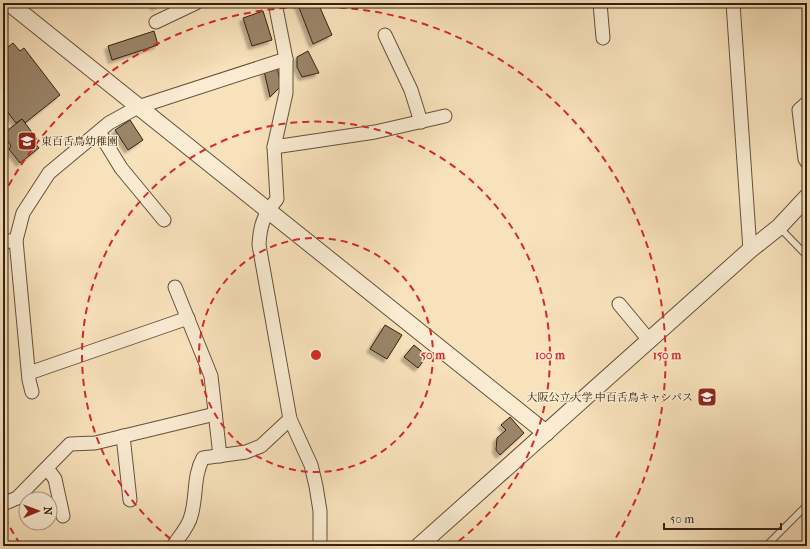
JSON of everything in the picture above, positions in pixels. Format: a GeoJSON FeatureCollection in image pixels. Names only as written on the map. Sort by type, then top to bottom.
{"type":"FeatureCollection","features":[{"type":"Feature","properties":{"kind":"street"},"geometry":{"type":"LineString","coordinates":[[9,3],[546,433]]}},
{"type":"Feature","properties":{"kind":"street"},"geometry":{"type":"LineString","coordinates":[[156,22],[196,3]]}},
{"type":"Feature","properties":{"kind":"street"},"geometry":{"type":"LineString","coordinates":[[275,3],[286,59],[286,93],[274,147],[277,199],[268,210],[260,226],[259,244],[290,419],[312,465],[320,511],[320,546]]}},
{"type":"Feature","properties":{"kind":"street"},"geometry":{"type":"LineString","coordinates":[[600,3],[603,38]]}},
{"type":"Feature","properties":{"kind":"street"},"geometry":{"type":"LineString","coordinates":[[733,3],[750,250]]}},
{"type":"Feature","properties":{"kind":"street"},"geometry":{"type":"LineString","coordinates":[[385,35],[411,90],[421,122]]}},
{"type":"Feature","properties":{"kind":"street"},"geometry":{"type":"LineString","coordinates":[[32,392],[16,240],[23,213],[49,173],[109,122],[138,106],[286,59]]}},
{"type":"Feature","properties":{"kind":"street"},"geometry":{"type":"LineString","coordinates":[[807,103],[799,110],[805,159],[807,162]]}},
{"type":"Feature","properties":{"kind":"street"},"geometry":{"type":"LineString","coordinates":[[274,147],[376,132],[445,116]]}},
{"type":"Feature","properties":{"kind":"street"},"geometry":{"type":"LineString","coordinates":[[99,132],[121,168],[164,220]]}},
{"type":"Feature","properties":{"kind":"street"},"geometry":{"type":"LineString","coordinates":[[419,546],[750,250],[779,227],[807,197]]}},
{"type":"Feature","properties":{"kind":"street"},"geometry":{"type":"LineString","coordinates":[[3,242],[16,240]]}},
{"type":"Feature","properties":{"kind":"street"},"geometry":{"type":"LineString","coordinates":[[175,287],[211,376],[220,456]]}},
{"type":"Feature","properties":{"kind":"street"},"geometry":{"type":"LineString","coordinates":[[619,304],[649,340]]}},
{"type":"Feature","properties":{"kind":"street"},"geometry":{"type":"LineString","coordinates":[[29,373],[188,318]]}},
{"type":"Feature","properties":{"kind":"street"},"geometry":{"type":"LineString","coordinates":[[3,504],[17,498],[70,444],[95,443],[215,414]]}},
{"type":"Feature","properties":{"kind":"street"},"geometry":{"type":"LineString","coordinates":[[173,546],[191,517],[198,466],[203,458],[246,452],[261,446],[290,419]]}},
{"type":"Feature","properties":{"kind":"street"},"geometry":{"type":"LineString","coordinates":[[123,436],[130,500]]}},
{"type":"Feature","properties":{"kind":"street"},"geometry":{"type":"LineString","coordinates":[[47,468],[55,479],[63,516]]}},
{"type":"Feature","properties":{"kind":"lane"},"geometry":{"type":"LineString","coordinates":[[779,227],[807,256]]}},
{"type":"Feature","properties":{"kind":"lane"},"geometry":{"type":"LineString","coordinates":[[766,546],[807,505]]}},
{"type":"Feature","properties":{"kind":"building"},"geometry":{"type":"Polygon","coordinates":[[[153,3],[162,3],[155,7],[153,3]]]}},
{"type":"Feature","properties":{"kind":"building"},"geometry":{"type":"Polygon","coordinates":[[[303,3],[318,3],[332,35],[313,44],[298,5],[303,3]]]}},
{"type":"Feature","properties":{"kind":"building"},"geometry":{"type":"Polygon","coordinates":[[[263,11],[272,40],[252,46],[243,18],[263,11]]]}},
{"type":"Feature","properties":{"kind":"building"},"geometry":{"type":"Polygon","coordinates":[[[154,31],[158,45],[112,60],[108,46],[154,31]]]}},
{"type":"Feature","properties":{"kind":"building"},"geometry":{"type":"Polygon","coordinates":[[[13,43],[20,51],[24,48],[60,95],[25,123],[22,119],[16,123],[3,106],[3,51],[13,43]]]}},
{"type":"Feature","properties":{"kind":"building"},"geometry":{"type":"Polygon","coordinates":[[[308,51],[319,73],[302,77],[297,67],[297,57],[308,51]]]}},
{"type":"Feature","properties":{"kind":"building"},"geometry":{"type":"Polygon","coordinates":[[[277,67],[281,86],[270,97],[264,71],[277,67]]]}},
{"type":"Feature","properties":{"kind":"building"},"geometry":{"type":"Polygon","coordinates":[[[22,119],[37,139],[33,141],[39,148],[20,163],[9,149],[11,146],[3,134],[22,119]]]}},
{"type":"Feature","properties":{"kind":"building"},"geometry":{"type":"Polygon","coordinates":[[[130,120],[143,140],[128,150],[115,130],[130,120]]]}},
{"type":"Feature","properties":{"kind":"building"},"geometry":{"type":"Polygon","coordinates":[[[385,325],[402,335],[387,359],[370,349],[385,325]]]}},
{"type":"Feature","properties":{"kind":"building"},"geometry":{"type":"Polygon","coordinates":[[[414,345],[427,356],[418,368],[404,357],[414,345]]]}},
{"type":"Feature","properties":{"kind":"building"},"geometry":{"type":"Polygon","coordinates":[[[510,417],[524,433],[500,455],[496,450],[497,438],[506,430],[501,425],[510,417]]]}},
{"type":"Feature","properties":{"kind":"place","name":"東百舌鳥幼稚園"},"geometry":{"type":"Point","coordinates":[27,141]}},
{"type":"Feature","properties":{"kind":"place","name":"大阪公立大学 中百舌鳥キャンパス"},"geometry":{"type":"Point","coordinates":[707,397]}}]}
